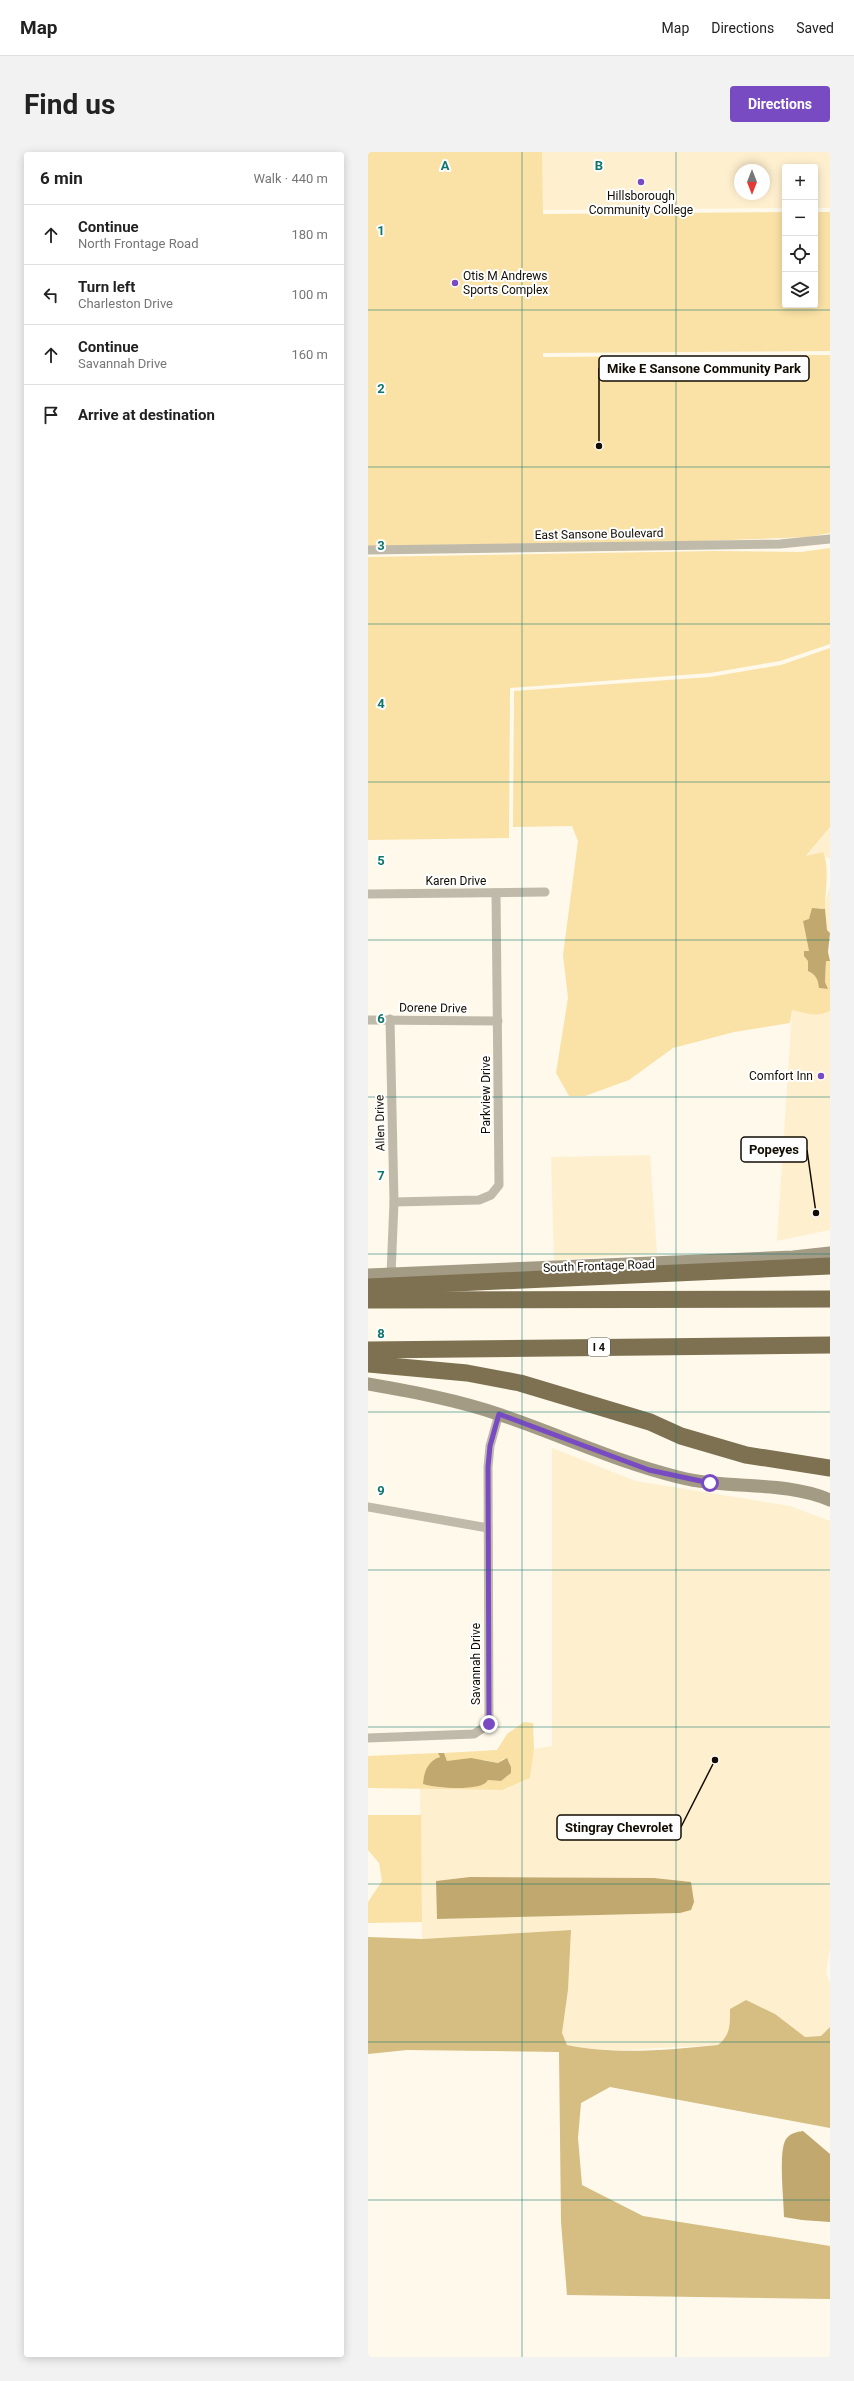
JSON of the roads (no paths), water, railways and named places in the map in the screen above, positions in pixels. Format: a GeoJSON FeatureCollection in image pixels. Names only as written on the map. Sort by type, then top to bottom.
{"type":"FeatureCollection","features":[{"type":"Feature","properties":{"kind":"highway"},"geometry":{"type":"LineString","coordinates":[[368,1287],[830,1266]]}},
{"type":"Feature","properties":{"kind":"highway"},"geometry":{"type":"LineString","coordinates":[[368,1300],[830,1299]]}},
{"type":"Feature","properties":{"kind":"highway","name":"I 4"},"geometry":{"type":"LineString","coordinates":[[368,1350],[830,1344]]}},
{"type":"Feature","properties":{"kind":"highway"},"geometry":{"type":"LineString","coordinates":[[368,1364],[467,1373],[520,1383],[558,1392],[659,1426],[746,1450],[830,1464]]}},
{"type":"Feature","properties":{"kind":"highway"},"geometry":{"type":"LineString","coordinates":[[659,1426],[681,1436],[746,1455],[830,1468]]}},
{"type":"Feature","properties":{"kind":"street","name":"East Sansone Boulevard"},"geometry":{"type":"LineString","coordinates":[[368,550],[780,544],[830,539]]}},
{"type":"Feature","properties":{"kind":"street","name":"Karen Drive"},"geometry":{"type":"LineString","coordinates":[[368,894],[545,892]]}},
{"type":"Feature","properties":{"kind":"street","name":"Parkview Drive"},"geometry":{"type":"LineString","coordinates":[[394,1202],[479,1200],[491,1195],[499,1185],[496,893]]}},
{"type":"Feature","properties":{"kind":"street","name":"Allen Drive"},"geometry":{"type":"LineString","coordinates":[[390,1019],[394,1202],[391,1275]]}},
{"type":"Feature","properties":{"kind":"street","name":"Dorene Drive"},"geometry":{"type":"LineString","coordinates":[[368,1020],[498,1021]]}},
{"type":"Feature","properties":{"kind":"street","name":"South Frontage Road"},"geometry":{"type":"LineString","coordinates":[[368,1275],[793,1257],[830,1253]]}},
{"type":"Feature","properties":{"kind":"street"},"geometry":{"type":"LineString","coordinates":[[368,1384],[451,1401],[499,1414],[625,1461],[674,1476],[710,1483],[808,1492],[830,1500]]}},
{"type":"Feature","properties":{"kind":"street"},"geometry":{"type":"LineString","coordinates":[[368,1507],[488,1528],[490,1453],[499,1414]]}},
{"type":"Feature","properties":{"kind":"street","name":"Savannah Drive"},"geometry":{"type":"LineString","coordinates":[[368,1738],[474,1734],[489,1724],[488,1528]]}},
{"type":"Feature","properties":{"kind":"place","name":"Hillsborough Community College"},"geometry":{"type":"Point","coordinates":[641,182]}},
{"type":"Feature","properties":{"kind":"place","name":"Otis M Andrews Sports Complex"},"geometry":{"type":"Point","coordinates":[455,283]}},
{"type":"Feature","properties":{"kind":"place","name":"Mike E Sansone Community Park"},"geometry":{"type":"Point","coordinates":[599,446]}},
{"type":"Feature","properties":{"kind":"place","name":"Comfort Inn"},"geometry":{"type":"Point","coordinates":[821,1076]}},
{"type":"Feature","properties":{"kind":"place","name":"Popeyes"},"geometry":{"type":"Point","coordinates":[816,1213]}},
{"type":"Feature","properties":{"kind":"place","name":"Stingray Chevrolet"},"geometry":{"type":"Point","coordinates":[715,1760]}}]}
